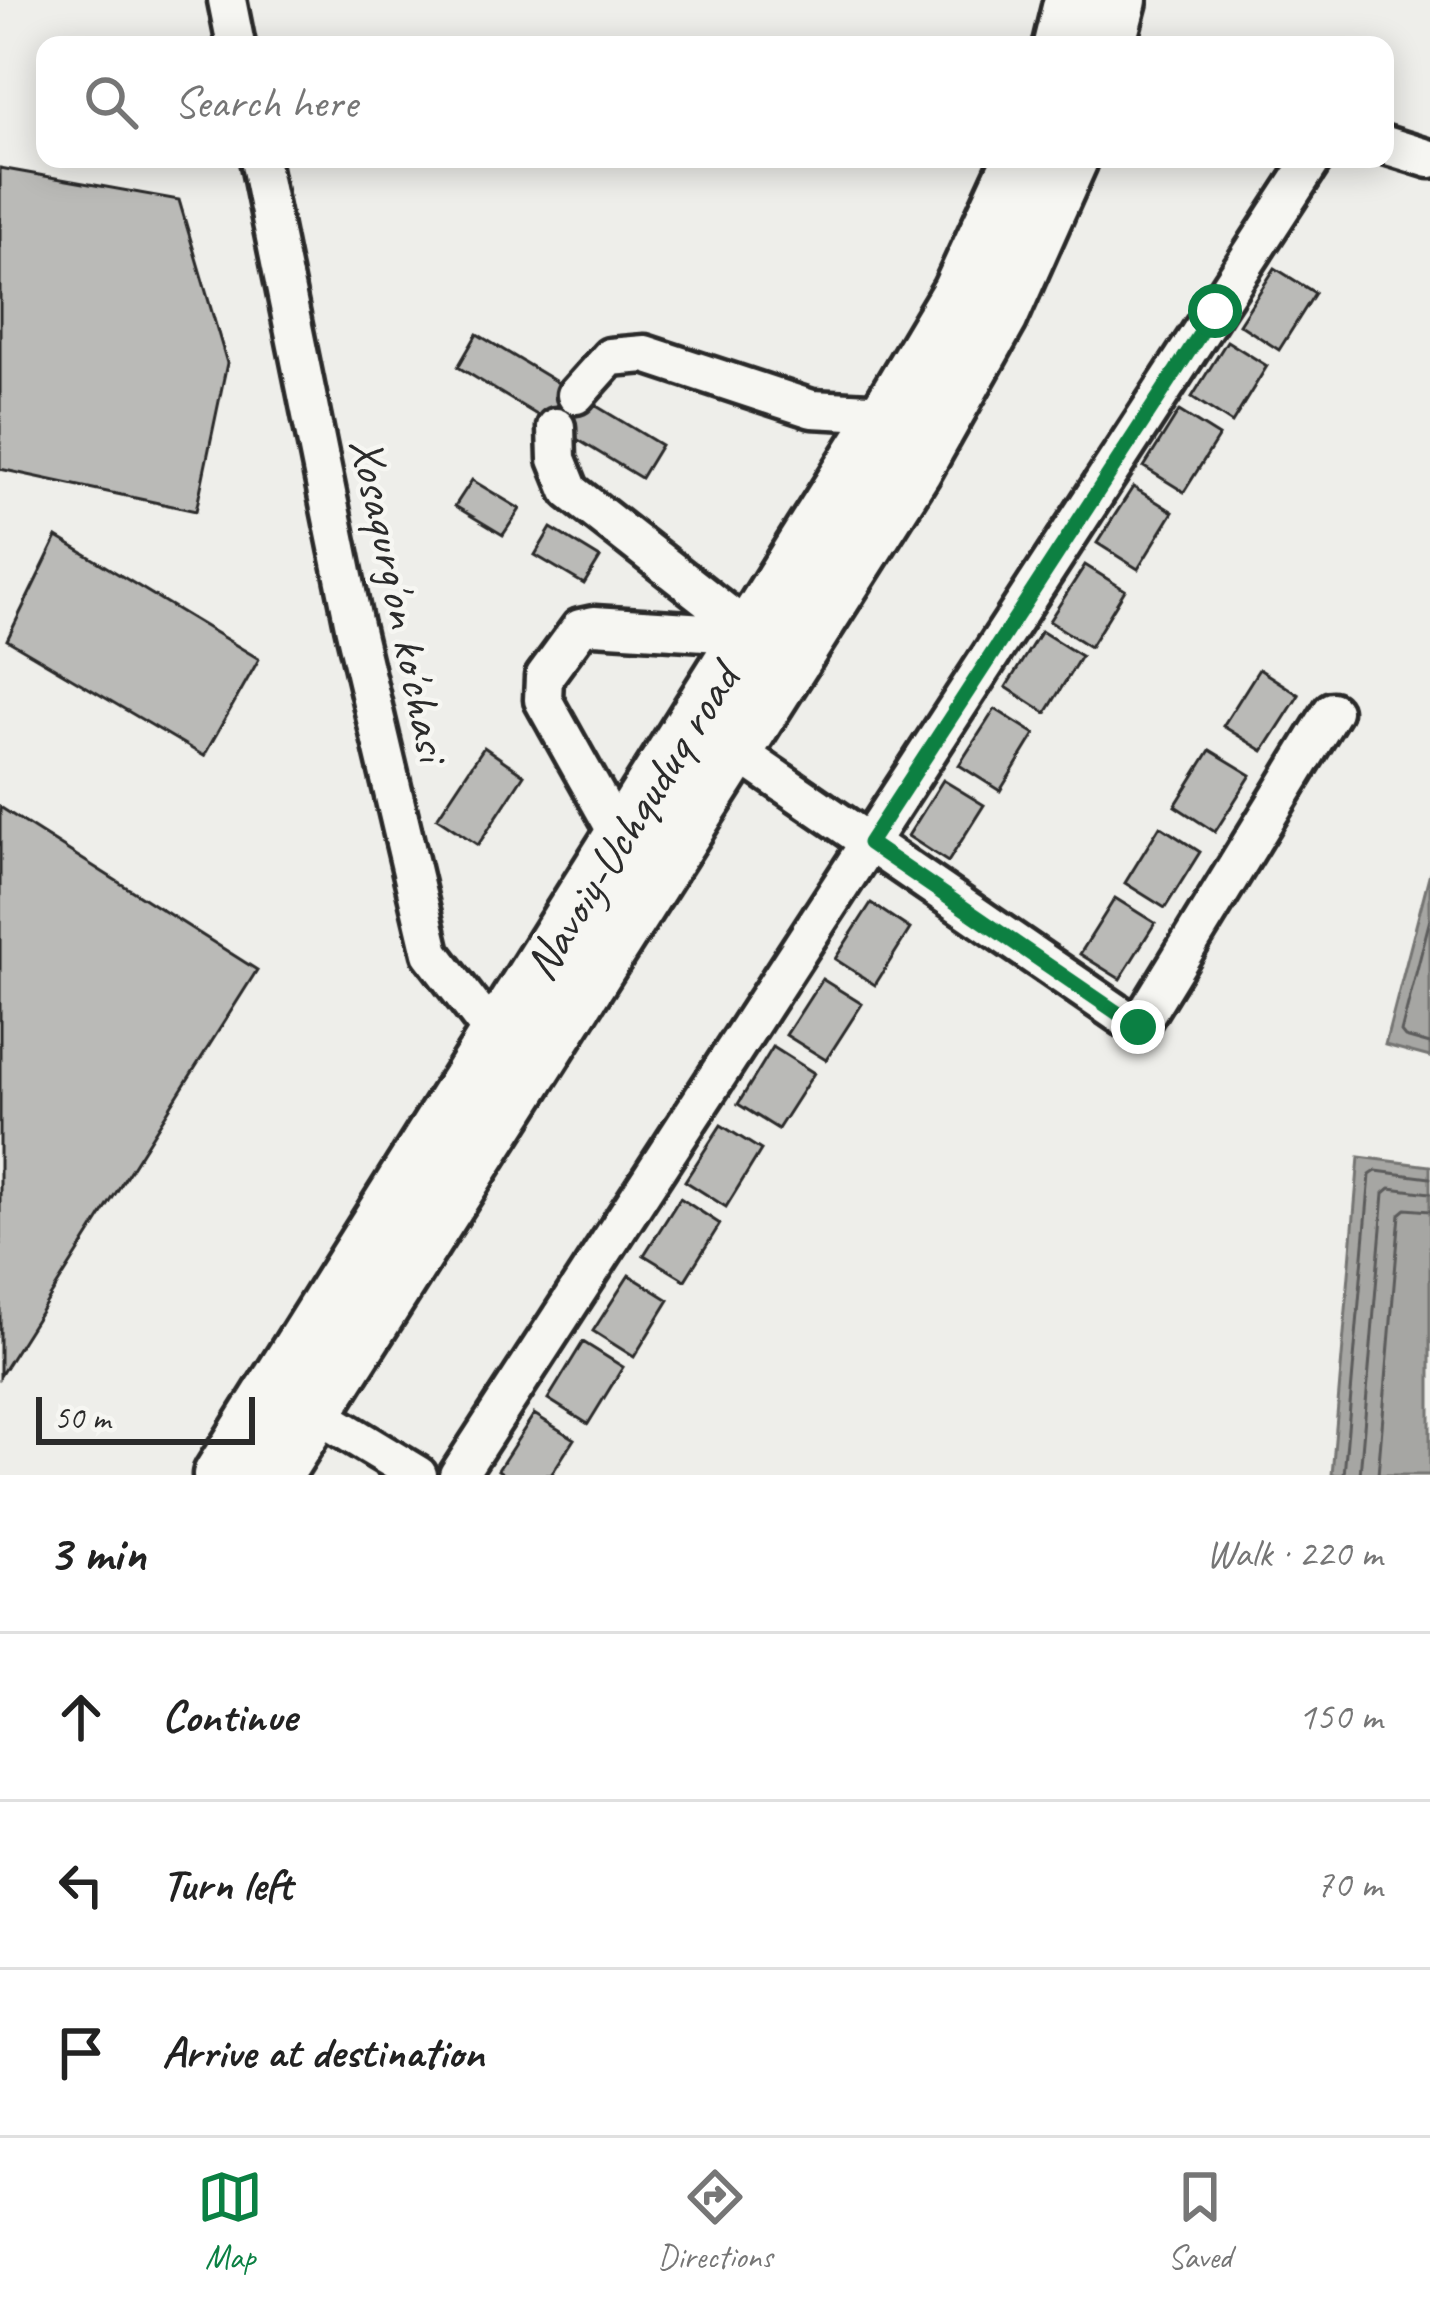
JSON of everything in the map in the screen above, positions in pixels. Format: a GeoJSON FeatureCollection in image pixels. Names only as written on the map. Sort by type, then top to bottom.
{"type":"FeatureCollection","features":[{"type":"Feature","properties":{"kind":"highway"},"geometry":{"type":"LineString","coordinates":[[1072,0],[1104,35]]}},
{"type":"Feature","properties":{"kind":"highway","name":"Navoiy-Uchquduq road"},"geometry":{"type":"LineString","coordinates":[[274,1475],[314,1412],[511,1056],[620,838],[960,292],[1017,168]]}},
{"type":"Feature","properties":{"kind":"highway","name":"Navoiy-Uchquduq road"},"geometry":{"type":"LineString","coordinates":[[220,1475],[511,1056],[736,751],[914,469],[1000,316],[1066,168]]}},
{"type":"Feature","properties":{"kind":"street"},"geometry":{"type":"LineString","coordinates":[[226,0],[234,36]]}},
{"type":"Feature","properties":{"kind":"street"},"geometry":{"type":"LineString","coordinates":[[1394,148],[1430,159]]}},
{"type":"Feature","properties":{"kind":"street","name":"Xosaqurg'on ko'chasi"},"geometry":{"type":"LineString","coordinates":[[261,168],[354,626],[431,953],[511,1056]]}},
{"type":"Feature","properties":{"kind":"street"},"geometry":{"type":"LineString","coordinates":[[458,1475],[1307,168]]}},
{"type":"Feature","properties":{"kind":"street"},"geometry":{"type":"LineString","coordinates":[[576,395],[610,357],[645,353],[812,409],[888,413]]}},
{"type":"Feature","properties":{"kind":"street"},"geometry":{"type":"LineString","coordinates":[[556,427],[556,459],[570,491],[750,632]]}},
{"type":"Feature","properties":{"kind":"street"},"geometry":{"type":"LineString","coordinates":[[620,838],[543,700],[544,677],[580,628],[593,625],[750,632]]}},
{"type":"Feature","properties":{"kind":"street"},"geometry":{"type":"LineString","coordinates":[[736,751],[1138,1027],[1332,711]]}},
{"type":"Feature","properties":{"kind":"street"},"geometry":{"type":"LineString","coordinates":[[314,1412],[418,1475]]}},
{"type":"Feature","properties":{"kind":"water"},"geometry":{"type":"Polygon","coordinates":[[[1430,872],[1430,1057],[1385,1045],[1430,872]]]}},
{"type":"Feature","properties":{"kind":"water"},"geometry":{"type":"Polygon","coordinates":[[[1359,1157],[1430,1166],[1430,1475],[1332,1475],[1359,1157]]]}},
{"type":"Feature","properties":{"kind":"building"},"geometry":{"type":"Polygon","coordinates":[[[0,168],[179,200],[227,363],[196,511],[0,469],[0,168]]]}},
{"type":"Feature","properties":{"kind":"building"},"geometry":{"type":"Polygon","coordinates":[[[1275,268],[1315,293],[1279,350],[1239,324],[1275,268]]]}},
{"type":"Feature","properties":{"kind":"building"},"geometry":{"type":"Polygon","coordinates":[[[477,334],[661,445],[641,478],[458,367],[477,334]]]}},
{"type":"Feature","properties":{"kind":"building"},"geometry":{"type":"Polygon","coordinates":[[[1227,341],[1267,366],[1232,423],[1192,397],[1227,341]]]}},
{"type":"Feature","properties":{"kind":"building"},"geometry":{"type":"Polygon","coordinates":[[[1179,411],[1219,436],[1184,492],[1144,467],[1179,411]]]}},
{"type":"Feature","properties":{"kind":"building"},"geometry":{"type":"Polygon","coordinates":[[[472,480],[520,509],[503,535],[455,506],[472,480]]]}},
{"type":"Feature","properties":{"kind":"building"},"geometry":{"type":"Polygon","coordinates":[[[1133,487],[1173,512],[1138,569],[1097,543],[1133,487]]]}},
{"type":"Feature","properties":{"kind":"building"},"geometry":{"type":"Polygon","coordinates":[[[551,528],[600,558],[584,584],[535,555],[551,528]]]}},
{"type":"Feature","properties":{"kind":"building"},"geometry":{"type":"Polygon","coordinates":[[[57,537],[259,659],[204,756],[7,640],[57,537]]]}},
{"type":"Feature","properties":{"kind":"building"},"geometry":{"type":"Polygon","coordinates":[[[1085,565],[1125,590],[1090,647],[1049,621],[1085,565]]]}},
{"type":"Feature","properties":{"kind":"building"},"geometry":{"type":"Polygon","coordinates":[[[1041,631],[1081,656],[1046,713],[1006,687],[1041,631]]]}},
{"type":"Feature","properties":{"kind":"building"},"geometry":{"type":"Polygon","coordinates":[[[1259,669],[1299,695],[1263,751],[1223,726],[1259,669]]]}},
{"type":"Feature","properties":{"kind":"building"},"geometry":{"type":"Polygon","coordinates":[[[995,709],[1035,734],[1000,791],[959,765],[995,709]]]}},
{"type":"Feature","properties":{"kind":"building"},"geometry":{"type":"Polygon","coordinates":[[[484,747],[524,775],[478,845],[437,818],[484,747]]]}},
{"type":"Feature","properties":{"kind":"building"},"geometry":{"type":"Polygon","coordinates":[[[1210,750],[1251,775],[1215,832],[1175,806],[1210,750]]]}},
{"type":"Feature","properties":{"kind":"building"},"geometry":{"type":"Polygon","coordinates":[[[943,780],[984,805],[948,862],[908,836],[943,780]]]}},
{"type":"Feature","properties":{"kind":"building"},"geometry":{"type":"Polygon","coordinates":[[[0,807],[257,970],[0,1376],[0,807]]]}},
{"type":"Feature","properties":{"kind":"building"},"geometry":{"type":"Polygon","coordinates":[[[1160,826],[1200,852],[1165,908],[1125,883],[1160,826]]]}},
{"type":"Feature","properties":{"kind":"building"},"geometry":{"type":"Polygon","coordinates":[[[1115,898],[1155,923],[1120,979],[1080,954],[1115,898]]]}},
{"type":"Feature","properties":{"kind":"building"},"geometry":{"type":"Polygon","coordinates":[[[871,903],[910,929],[875,985],[835,959],[871,903]]]}},
{"type":"Feature","properties":{"kind":"building"},"geometry":{"type":"Polygon","coordinates":[[[822,979],[862,1004],[826,1060],[786,1035],[822,979]]]}},
{"type":"Feature","properties":{"kind":"building"},"geometry":{"type":"Polygon","coordinates":[[[773,1047],[814,1073],[778,1129],[738,1104],[773,1047]]]}},
{"type":"Feature","properties":{"kind":"building"},"geometry":{"type":"Polygon","coordinates":[[[721,1125],[761,1150],[726,1207],[685,1181],[721,1125]]]}},
{"type":"Feature","properties":{"kind":"building"},"geometry":{"type":"Polygon","coordinates":[[[680,1198],[720,1224],[685,1280],[644,1255],[680,1198]]]}},
{"type":"Feature","properties":{"kind":"building"},"geometry":{"type":"Polygon","coordinates":[[[629,1275],[669,1300],[634,1357],[593,1331],[629,1275]]]}},
{"type":"Feature","properties":{"kind":"building"},"geometry":{"type":"Polygon","coordinates":[[[583,1342],[623,1367],[588,1424],[548,1399],[583,1342]]]}},
{"type":"Feature","properties":{"kind":"building"},"geometry":{"type":"Polygon","coordinates":[[[534,1414],[574,1439],[551,1475],[505,1475],[498,1470],[534,1414]]]}},
{"type":"Feature","properties":{"kind":"route"},"geometry":{"type":"LineString","coordinates":[[1138,1027],[869,843],[1215,311]]}}]}
